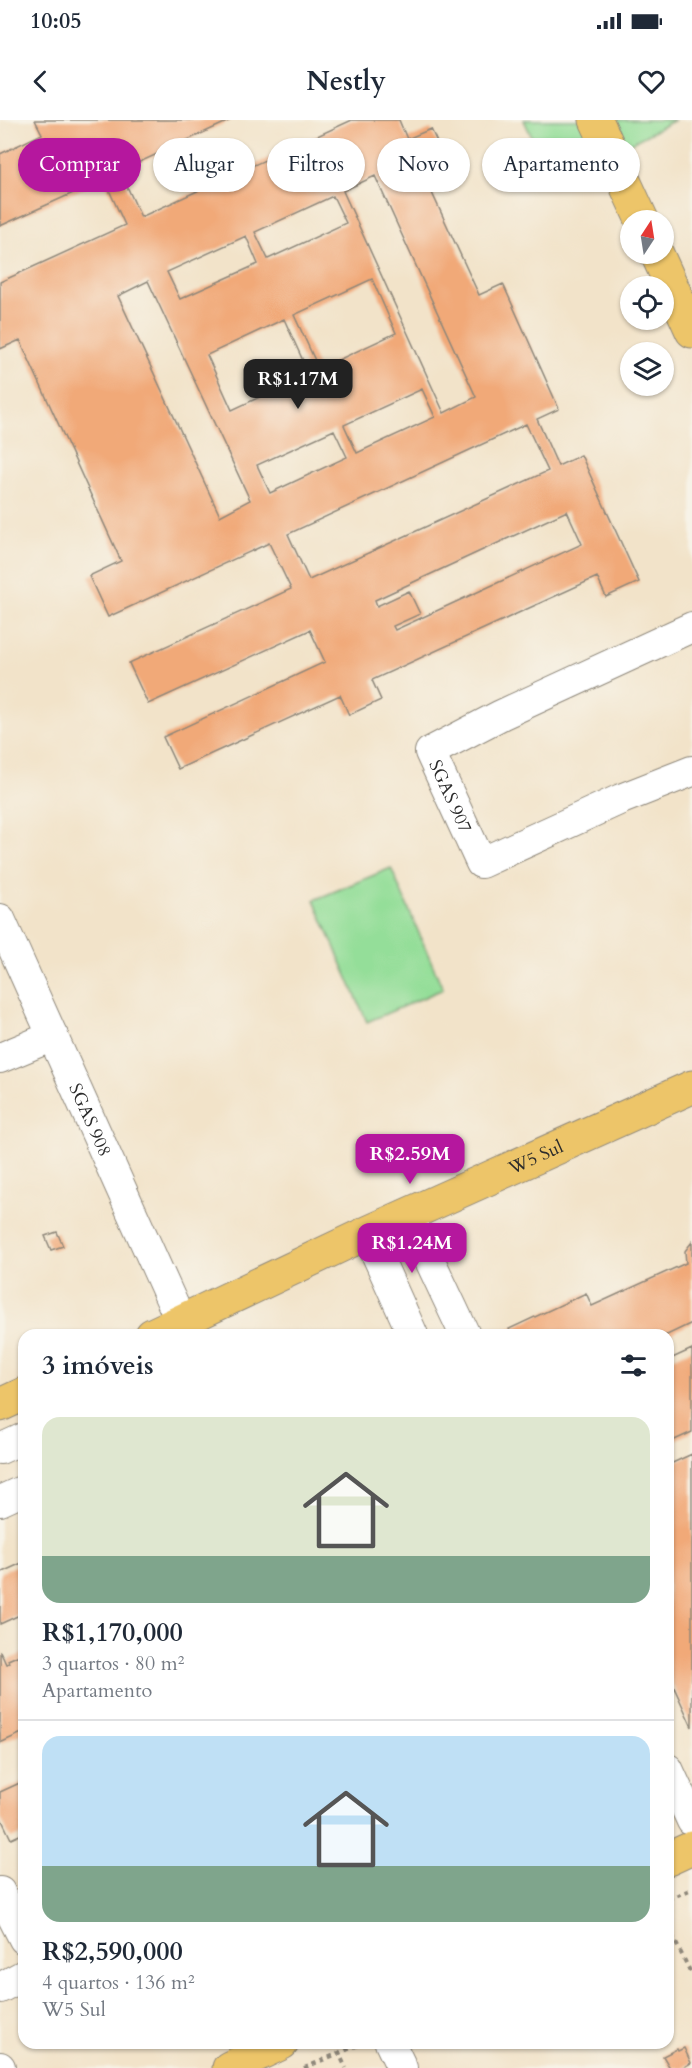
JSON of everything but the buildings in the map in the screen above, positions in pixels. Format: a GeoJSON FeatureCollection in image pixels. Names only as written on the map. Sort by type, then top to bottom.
{"type":"FeatureCollection","features":[{"type":"Feature","properties":{"kind":"main road"},"geometry":{"type":"LineString","coordinates":[[596,120],[637,210]]}},
{"type":"Feature","properties":{"kind":"main road"},"geometry":{"type":"LineString","coordinates":[[662,264],[692,331]]}},
{"type":"Feature","properties":{"kind":"main road","name":"W5 Sul"},"geometry":{"type":"LineString","coordinates":[[184,1325],[367,1233],[692,1087]]}},
{"type":"Feature","properties":{"kind":"main road"},"geometry":{"type":"LineString","coordinates":[[0,1405],[18,1397]]}},
{"type":"Feature","properties":{"kind":"main road"},"geometry":{"type":"LineString","coordinates":[[674,1856],[692,1848]]}},
{"type":"Feature","properties":{"kind":"main road"},"geometry":{"type":"LineString","coordinates":[[229,2068],[269,2049]]}},
{"type":"Feature","properties":{"kind":"street","name":"SGAS 907"},"geometry":{"type":"LineString","coordinates":[[692,627],[501,715],[430,752],[481,863],[621,799],[692,771]]}},
{"type":"Feature","properties":{"kind":"street","name":"SGAS 908"},"geometry":{"type":"LineString","coordinates":[[0,919],[184,1325]]}},
{"type":"Feature","properties":{"kind":"street"},"geometry":{"type":"LineString","coordinates":[[0,1058],[53,1036]]}},
{"type":"Feature","properties":{"kind":"street"},"geometry":{"type":"LineString","coordinates":[[408,1214],[462,1329]]}},
{"type":"Feature","properties":{"kind":"street"},"geometry":{"type":"LineString","coordinates":[[367,1233],[410,1329]]}},
{"type":"Feature","properties":{"kind":"street"},"geometry":{"type":"LineString","coordinates":[[0,1449],[18,1441]]}},
{"type":"Feature","properties":{"kind":"street"},"geometry":{"type":"LineString","coordinates":[[0,1501],[18,1493]]}},
{"type":"Feature","properties":{"kind":"street"},"geometry":{"type":"LineString","coordinates":[[674,1782],[692,1821]]}},
{"type":"Feature","properties":{"kind":"street"},"geometry":{"type":"LineString","coordinates":[[0,1892],[18,1927]]}},
{"type":"Feature","properties":{"kind":"street"},"geometry":{"type":"LineString","coordinates":[[0,1988],[18,1979]]}},
{"type":"Feature","properties":{"kind":"street"},"geometry":{"type":"LineString","coordinates":[[393,2049],[402,2068]]}},
{"type":"Feature","properties":{"kind":"path"},"geometry":{"type":"LineString","coordinates":[[674,1896],[692,1889]]}},
{"type":"Feature","properties":{"kind":"path"},"geometry":{"type":"LineString","coordinates":[[674,1938],[692,1973]]}},
{"type":"Feature","properties":{"kind":"path"},"geometry":{"type":"LineString","coordinates":[[337,2049],[346,2068]]}},
{"type":"Feature","properties":{"kind":"path"},"geometry":{"type":"LineString","coordinates":[[304,2068],[347,2049]]}},
{"type":"Feature","properties":{"kind":"green space"},"geometry":{"type":"Polygon","coordinates":[[[524,120],[675,120],[640,138],[532,138],[524,120]]]}},
{"type":"Feature","properties":{"kind":"green space"},"geometry":{"type":"Polygon","coordinates":[[[391,868],[443,989],[367,1022],[314,900],[391,868]]]}}]}
